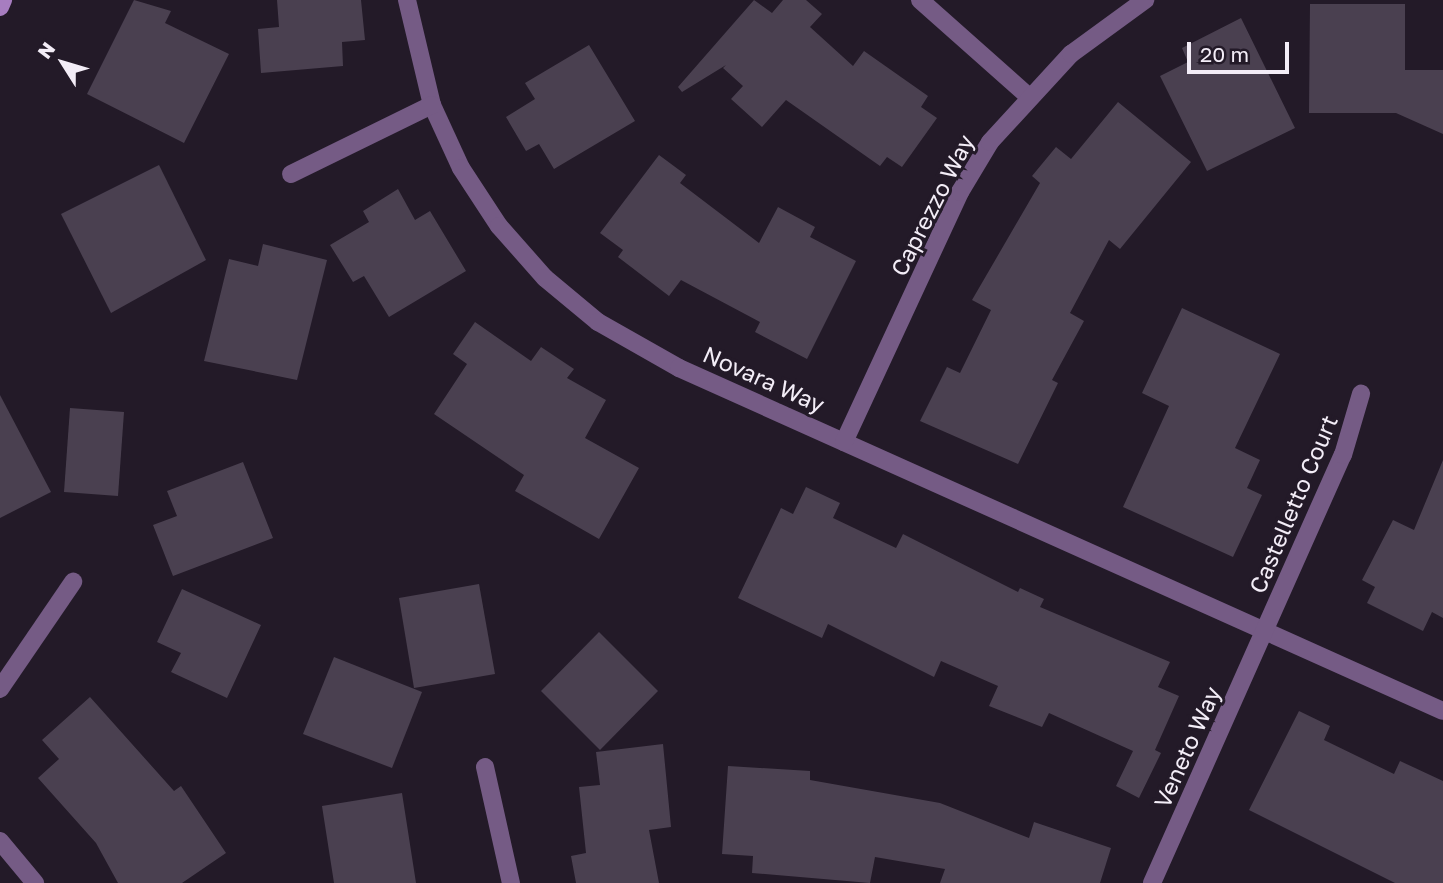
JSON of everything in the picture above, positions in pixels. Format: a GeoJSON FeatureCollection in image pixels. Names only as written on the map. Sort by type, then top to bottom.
{"type":"FeatureCollection","features":[{"type":"Feature","properties":{"kind":"street"},"geometry":{"type":"LineString","coordinates":[[0,8],[3,0]]}},
{"type":"Feature","properties":{"kind":"street","name":"Novara Way"},"geometry":{"type":"LineString","coordinates":[[407,0],[432,105],[461,168],[499,226],[545,278],[598,322],[679,368],[1443,711]]}},
{"type":"Feature","properties":{"kind":"street"},"geometry":{"type":"LineString","coordinates":[[920,0],[1028,96]]}},
{"type":"Feature","properties":{"kind":"street","name":"Caprezzo Way"},"geometry":{"type":"LineString","coordinates":[[844,442],[960,192],[990,142],[1028,96],[1071,54],[1145,0]]}},
{"type":"Feature","properties":{"kind":"street"},"geometry":{"type":"LineString","coordinates":[[291,174],[432,105]]}},
{"type":"Feature","properties":{"kind":"street","name":"Castelletto Court"},"geometry":{"type":"LineString","coordinates":[[1265,631],[1343,455],[1361,394]]}},
{"type":"Feature","properties":{"kind":"street"},"geometry":{"type":"LineString","coordinates":[[0,690],[73,582]]}},
{"type":"Feature","properties":{"kind":"street","name":"Veneto Way"},"geometry":{"type":"LineString","coordinates":[[1152,883],[1265,631]]}},
{"type":"Feature","properties":{"kind":"street"},"geometry":{"type":"LineString","coordinates":[[485,767],[511,883]]}},
{"type":"Feature","properties":{"kind":"street"},"geometry":{"type":"LineString","coordinates":[[0,841],[35,883]]}},
{"type":"Feature","properties":{"kind":"building"},"geometry":{"type":"Polygon","coordinates":[[[134,0],[171,11],[165,23],[229,54],[184,143],[87,94],[134,0]]]}},
{"type":"Feature","properties":{"kind":"building"},"geometry":{"type":"Polygon","coordinates":[[[277,0],[361,0],[365,40],[342,42],[343,66],[261,73],[258,29],[279,27],[277,0]]]}},
{"type":"Feature","properties":{"kind":"building"},"geometry":{"type":"Polygon","coordinates":[[[754,0],[772,13],[783,0],[806,0],[822,14],[810,27],[853,66],[864,51],[928,96],[921,107],[937,118],[902,167],[887,157],[880,166],[786,100],[762,127],[731,99],[743,86],[723,68],[726,65],[682,92],[678,87],[754,0]]]}},
{"type":"Feature","properties":{"kind":"building"},"geometry":{"type":"Polygon","coordinates":[[[1310,4],[1405,4],[1405,70],[1443,70],[1443,134],[1396,113],[1309,113],[1310,4]]]}},
{"type":"Feature","properties":{"kind":"building"},"geometry":{"type":"Polygon","coordinates":[[[1241,18],[1295,128],[1207,171],[1160,76],[1188,62],[1182,48],[1241,18]]]}},
{"type":"Feature","properties":{"kind":"building"},"geometry":{"type":"Polygon","coordinates":[[[589,45],[635,121],[554,169],[539,144],[526,151],[506,117],[535,99],[525,83],[589,45]]]}},
{"type":"Feature","properties":{"kind":"building"},"geometry":{"type":"Polygon","coordinates":[[[1118,102],[1191,162],[1120,249],[1109,240],[1070,313],[1084,321],[1052,380],[1058,383],[1018,464],[920,421],[947,367],[960,373],[991,310],[972,300],[1040,183],[1032,176],[1056,147],[1071,159],[1118,102]]]}},
{"type":"Feature","properties":{"kind":"building"},"geometry":{"type":"Polygon","coordinates":[[[659,155],[686,175],[680,183],[759,243],[778,207],[815,227],[810,237],[856,261],[807,359],[755,332],[760,322],[681,280],[669,296],[618,257],[623,250],[600,233],[659,155]]]}},
{"type":"Feature","properties":{"kind":"building"},"geometry":{"type":"Polygon","coordinates":[[[159,165],[206,260],[111,313],[61,214],[159,165]]]}},
{"type":"Feature","properties":{"kind":"building"},"geometry":{"type":"Polygon","coordinates":[[[398,189],[415,220],[430,211],[466,271],[389,317],[364,276],[353,282],[330,245],[369,222],[363,211],[398,189]]]}},
{"type":"Feature","properties":{"kind":"building"},"geometry":{"type":"Polygon","coordinates":[[[263,244],[327,260],[297,380],[204,361],[229,259],[258,266],[263,244]]]}},
{"type":"Feature","properties":{"kind":"building"},"geometry":{"type":"Polygon","coordinates":[[[1182,308],[1280,354],[1235,448],[1260,460],[1247,488],[1262,495],[1233,557],[1123,507],[1169,406],[1142,393],[1182,308]]]}},
{"type":"Feature","properties":{"kind":"building"},"geometry":{"type":"Polygon","coordinates":[[[475,322],[531,361],[541,347],[574,369],[567,378],[606,400],[585,438],[639,468],[599,539],[515,491],[524,475],[434,414],[467,364],[453,354],[475,322]]]}},
{"type":"Feature","properties":{"kind":"building"},"geometry":{"type":"Polygon","coordinates":[[[0,395],[51,492],[0,518],[0,395]]]}},
{"type":"Feature","properties":{"kind":"building"},"geometry":{"type":"Polygon","coordinates":[[[70,408],[124,412],[118,496],[64,492],[70,408]]]}},
{"type":"Feature","properties":{"kind":"building"},"geometry":{"type":"Polygon","coordinates":[[[1443,460],[1443,618],[1432,612],[1423,631],[1367,603],[1375,587],[1362,580],[1393,520],[1414,530],[1443,460]]]}},
{"type":"Feature","properties":{"kind":"building"},"geometry":{"type":"Polygon","coordinates":[[[243,462],[273,538],[173,576],[153,525],[177,516],[167,491],[243,462]]]}},
{"type":"Feature","properties":{"kind":"building"},"geometry":{"type":"Polygon","coordinates":[[[806,487],[840,503],[833,518],[896,548],[903,534],[1018,592],[1020,588],[1044,599],[1040,607],[1170,662],[1158,687],[1179,696],[1155,750],[1161,753],[1139,798],[1116,786],[1133,751],[1049,713],[1042,727],[989,706],[998,686],[941,661],[934,677],[828,624],[822,638],[738,598],[781,508],[793,514],[806,487]]]}},
{"type":"Feature","properties":{"kind":"building"},"geometry":{"type":"Polygon","coordinates":[[[479,584],[495,674],[414,688],[399,598],[479,584]]]}},
{"type":"Feature","properties":{"kind":"building"},"geometry":{"type":"Polygon","coordinates":[[[182,589],[261,625],[227,698],[171,672],[181,653],[157,642],[182,589]]]}},
{"type":"Feature","properties":{"kind":"building"},"geometry":{"type":"Polygon","coordinates":[[[599,632],[658,691],[600,750],[541,691],[599,632]]]}},
{"type":"Feature","properties":{"kind":"building"},"geometry":{"type":"Polygon","coordinates":[[[334,657],[422,692],[392,768],[303,734],[334,657]]]}},
{"type":"Feature","properties":{"kind":"building"},"geometry":{"type":"Polygon","coordinates":[[[90,697],[174,791],[181,786],[226,853],[182,883],[118,883],[96,843],[38,778],[59,759],[42,740],[90,697]]]}},
{"type":"Feature","properties":{"kind":"building"},"geometry":{"type":"Polygon","coordinates":[[[1299,711],[1330,726],[1324,740],[1394,774],[1400,761],[1443,781],[1443,883],[1395,883],[1249,810],[1299,711]]]}},
{"type":"Feature","properties":{"kind":"building"},"geometry":{"type":"Polygon","coordinates":[[[663,744],[671,827],[649,830],[659,883],[576,883],[571,856],[586,853],[579,787],[600,785],[596,752],[663,744]]]}},
{"type":"Feature","properties":{"kind":"building"},"geometry":{"type":"Polygon","coordinates":[[[728,766],[810,771],[810,780],[940,803],[1029,838],[1034,822],[1111,848],[1100,883],[940,883],[945,869],[875,857],[870,883],[752,873],[753,856],[722,854],[728,766]]]}},
{"type":"Feature","properties":{"kind":"building"},"geometry":{"type":"Polygon","coordinates":[[[402,793],[416,883],[334,883],[322,806],[402,793]]]}}]}
